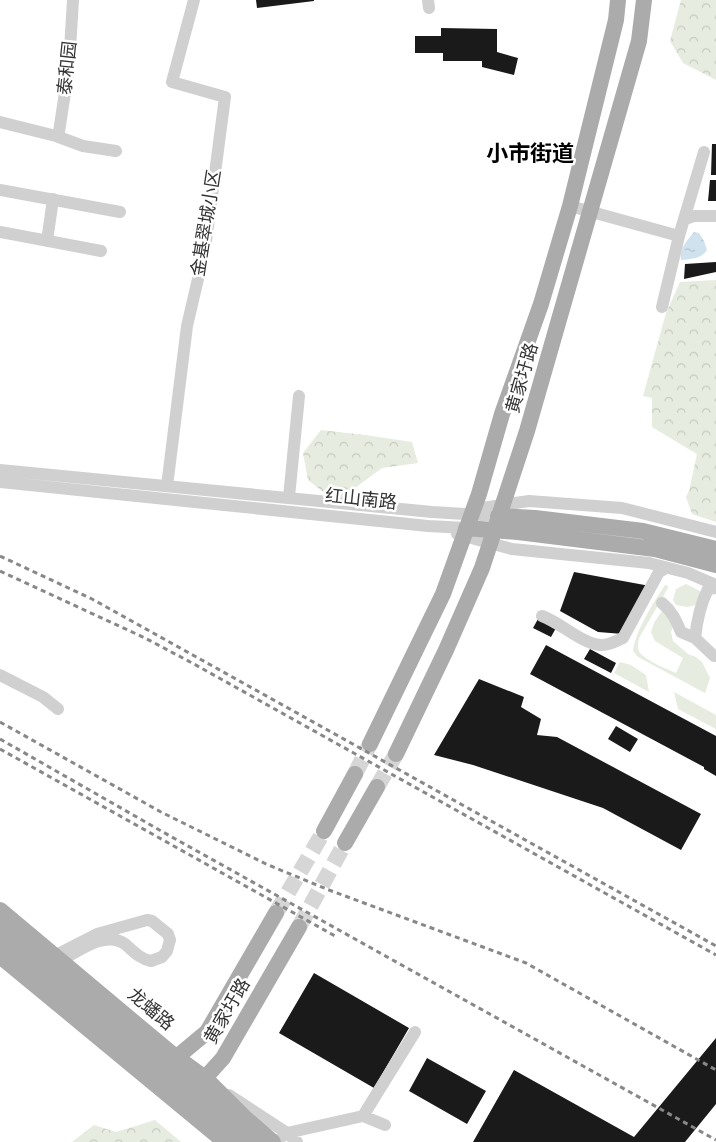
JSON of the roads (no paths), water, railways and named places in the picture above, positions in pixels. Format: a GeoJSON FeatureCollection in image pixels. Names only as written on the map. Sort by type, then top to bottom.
{"type":"FeatureCollection","features":[{"type":"Feature","properties":{"kind":"main road","name":"黄家圩路"},"geometry":{"type":"LineString","coordinates":[[370,744],[443,594],[482,485],[502,414],[540,304],[570,206],[616,20],[618,0]]}},
{"type":"Feature","properties":{"kind":"main road","name":"黄家圩路"},"geometry":{"type":"LineString","coordinates":[[396,754],[446,650],[482,568],[527,431],[591,212],[639,41],[644,0]]}},
{"type":"Feature","properties":{"kind":"main road","name":"红山南路"},"geometry":{"type":"LineString","coordinates":[[496,523],[535,518],[644,531],[716,549]]}},
{"type":"Feature","properties":{"kind":"main road","name":"红山南路"},"geometry":{"type":"LineString","coordinates":[[469,522],[496,523],[654,550],[716,565]]}},
{"type":"Feature","properties":{"kind":"main road"},"geometry":{"type":"LineString","coordinates":[[324,831],[354,774]]}},
{"type":"Feature","properties":{"kind":"main road"},"geometry":{"type":"LineString","coordinates":[[345,843],[377,787]]}},
{"type":"Feature","properties":{"kind":"main road","name":"龙蟠路"},"geometry":{"type":"LineString","coordinates":[[0,910],[205,1078],[244,1117],[283,1140]]}},
{"type":"Feature","properties":{"kind":"main road","name":"黄家圩路"},"geometry":{"type":"LineString","coordinates":[[152,1081],[177,1056],[207,1032],[276,913]]}},
{"type":"Feature","properties":{"kind":"main road","name":"龙蟠路"},"geometry":{"type":"LineString","coordinates":[[0,922],[262,1142]]}},
{"type":"Feature","properties":{"kind":"main road","name":"黄家圩路"},"geometry":{"type":"LineString","coordinates":[[174,1100],[205,1078],[223,1058],[299,927]]}},
{"type":"Feature","properties":{"kind":"main road"},"geometry":{"type":"LineString","coordinates":[[0,940],[242,1142]]}},
{"type":"Feature","properties":{"kind":"main road"},"geometry":{"type":"LineString","coordinates":[[0,956],[225,1142]]}},
{"type":"Feature","properties":{"kind":"street","name":"泰和园"},"geometry":{"type":"LineString","coordinates":[[56,136],[60,123],[69,66],[73,0]]}},
{"type":"Feature","properties":{"kind":"street","name":"金基翠城小区"},"geometry":{"type":"LineString","coordinates":[[166,486],[187,326],[205,248],[225,97],[172,82],[194,0]]}},
{"type":"Feature","properties":{"kind":"street"},"geometry":{"type":"LineString","coordinates":[[0,122],[56,136],[83,146],[116,151]]}},
{"type":"Feature","properties":{"kind":"street"},"geometry":{"type":"LineString","coordinates":[[662,307],[679,236],[704,152]]}},
{"type":"Feature","properties":{"kind":"street"},"geometry":{"type":"LineString","coordinates":[[0,190],[120,212]]}},
{"type":"Feature","properties":{"kind":"street"},"geometry":{"type":"LineString","coordinates":[[47,241],[53,199]]}},
{"type":"Feature","properties":{"kind":"street"},"geometry":{"type":"LineString","coordinates":[[570,206],[679,236]]}},
{"type":"Feature","properties":{"kind":"street"},"geometry":{"type":"LineString","coordinates":[[686,219],[694,216],[716,216]]}},
{"type":"Feature","properties":{"kind":"street"},"geometry":{"type":"LineString","coordinates":[[0,232],[101,251]]}},
{"type":"Feature","properties":{"kind":"street"},"geometry":{"type":"LineString","coordinates":[[288,497],[299,396]]}},
{"type":"Feature","properties":{"kind":"street","name":"红山南路"},"geometry":{"type":"LineString","coordinates":[[0,470],[454,513],[469,522]]}},
{"type":"Feature","properties":{"kind":"street","name":"红山南路"},"geometry":{"type":"LineString","coordinates":[[0,482],[428,526],[469,522]]}},
{"type":"Feature","properties":{"kind":"street"},"geometry":{"type":"LineString","coordinates":[[469,522],[496,523],[529,501],[622,508],[716,532]]}},
{"type":"Feature","properties":{"kind":"street"},"geometry":{"type":"LineString","coordinates":[[496,523],[512,549],[649,563],[688,574],[716,586]]}},
{"type":"Feature","properties":{"kind":"street"},"geometry":{"type":"LineString","coordinates":[[542,616],[552,619],[582,638],[599,645],[615,642],[623,638],[659,572],[666,568]]}},
{"type":"Feature","properties":{"kind":"street"},"geometry":{"type":"LineString","coordinates":[[695,638],[697,618],[702,602],[708,590],[716,586]]}},
{"type":"Feature","properties":{"kind":"street"},"geometry":{"type":"LineString","coordinates":[[662,603],[674,616],[681,632],[695,638],[714,656]]}},
{"type":"Feature","properties":{"kind":"street"},"geometry":{"type":"LineString","coordinates":[[0,675],[43,697],[58,709]]}},
{"type":"Feature","properties":{"kind":"street"},"geometry":{"type":"LineString","coordinates":[[142,920],[152,921],[168,934],[170,940],[169,946],[162,957],[151,962],[141,958],[117,939],[100,940],[57,958],[97,934],[142,920]]}},
{"type":"Feature","properties":{"kind":"street"},"geometry":{"type":"LineString","coordinates":[[364,1116],[415,1032]]}},
{"type":"Feature","properties":{"kind":"street"},"geometry":{"type":"LineString","coordinates":[[174,1100],[212,1142]]}},
{"type":"Feature","properties":{"kind":"street"},"geometry":{"type":"LineString","coordinates":[[283,1140],[364,1116],[385,1125]]}},
{"type":"Feature","properties":{"kind":"water"},"geometry":{"type":"Polygon","coordinates":[[[694,232],[699,233],[707,250],[699,257],[681,260],[682,248],[694,232]]]}},
{"type":"Feature","properties":{"kind":"tunnel"},"geometry":{"type":"LineString","coordinates":[[355,774],[370,744]]}},
{"type":"Feature","properties":{"kind":"tunnel"},"geometry":{"type":"LineString","coordinates":[[377,787],[396,754]]}},
{"type":"Feature","properties":{"kind":"tunnel"},"geometry":{"type":"LineString","coordinates":[[276,913],[324,831]]}},
{"type":"Feature","properties":{"kind":"tunnel"},"geometry":{"type":"LineString","coordinates":[[299,927],[345,843]]}},
{"type":"Feature","properties":{"kind":"railway"},"geometry":{"type":"LineString","coordinates":[[0,556],[92,599],[716,946]]}},
{"type":"Feature","properties":{"kind":"railway"},"geometry":{"type":"LineString","coordinates":[[0,571],[145,638],[194,664],[716,955]]}},
{"type":"Feature","properties":{"kind":"railway"},"geometry":{"type":"LineString","coordinates":[[0,722],[161,812],[266,864],[329,890],[526,963],[716,1070]]}},
{"type":"Feature","properties":{"kind":"railway"},"geometry":{"type":"LineString","coordinates":[[0,739],[170,836],[716,1140]]}},
{"type":"Feature","properties":{"kind":"railway"},"geometry":{"type":"LineString","coordinates":[[0,749],[335,936]]}},
{"type":"Feature","properties":{"kind":"district","name":"小市街道"},"geometry":{"type":"Point","coordinates":[530,153]}}]}
